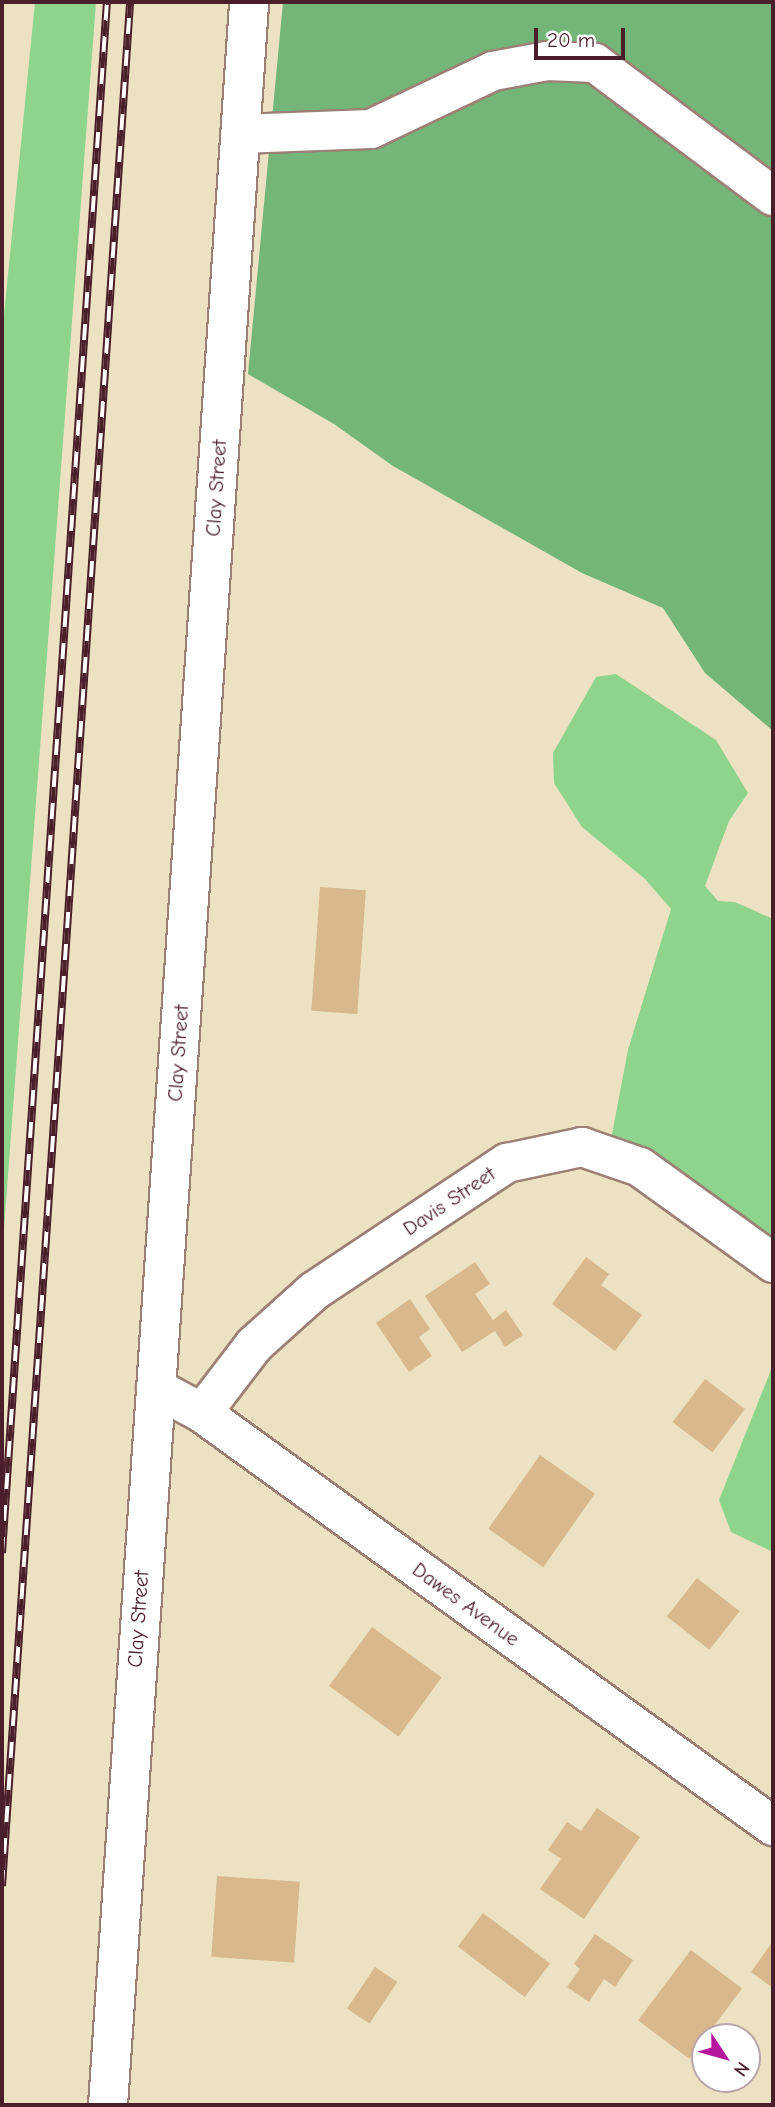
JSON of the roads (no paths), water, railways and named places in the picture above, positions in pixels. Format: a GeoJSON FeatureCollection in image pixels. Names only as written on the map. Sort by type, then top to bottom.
{"type":"FeatureCollection","features":[{"type":"Feature","properties":{"kind":"street","name":"Clay Street"},"geometry":{"type":"LineString","coordinates":[[108,2105],[249,2]]}},
{"type":"Feature","properties":{"kind":"street"},"geometry":{"type":"LineString","coordinates":[[240,134],[371,129],[493,71],[547,61],[595,63],[773,196]]}},
{"type":"Feature","properties":{"kind":"street","name":"Davis Street"},"geometry":{"type":"LineString","coordinates":[[202,1413],[254,1345],[314,1291],[507,1163],[582,1147],[639,1167],[773,1263]]}},
{"type":"Feature","properties":{"kind":"street","name":"Dawes Avenue"},"geometry":{"type":"LineString","coordinates":[[156,1388],[202,1413],[773,1826]]}},
{"type":"Feature","properties":{"kind":"railway"},"geometry":{"type":"LineString","coordinates":[[2,1553],[107,2]]}},
{"type":"Feature","properties":{"kind":"railway"},"geometry":{"type":"LineString","coordinates":[[2,1886],[130,2]]}}]}
